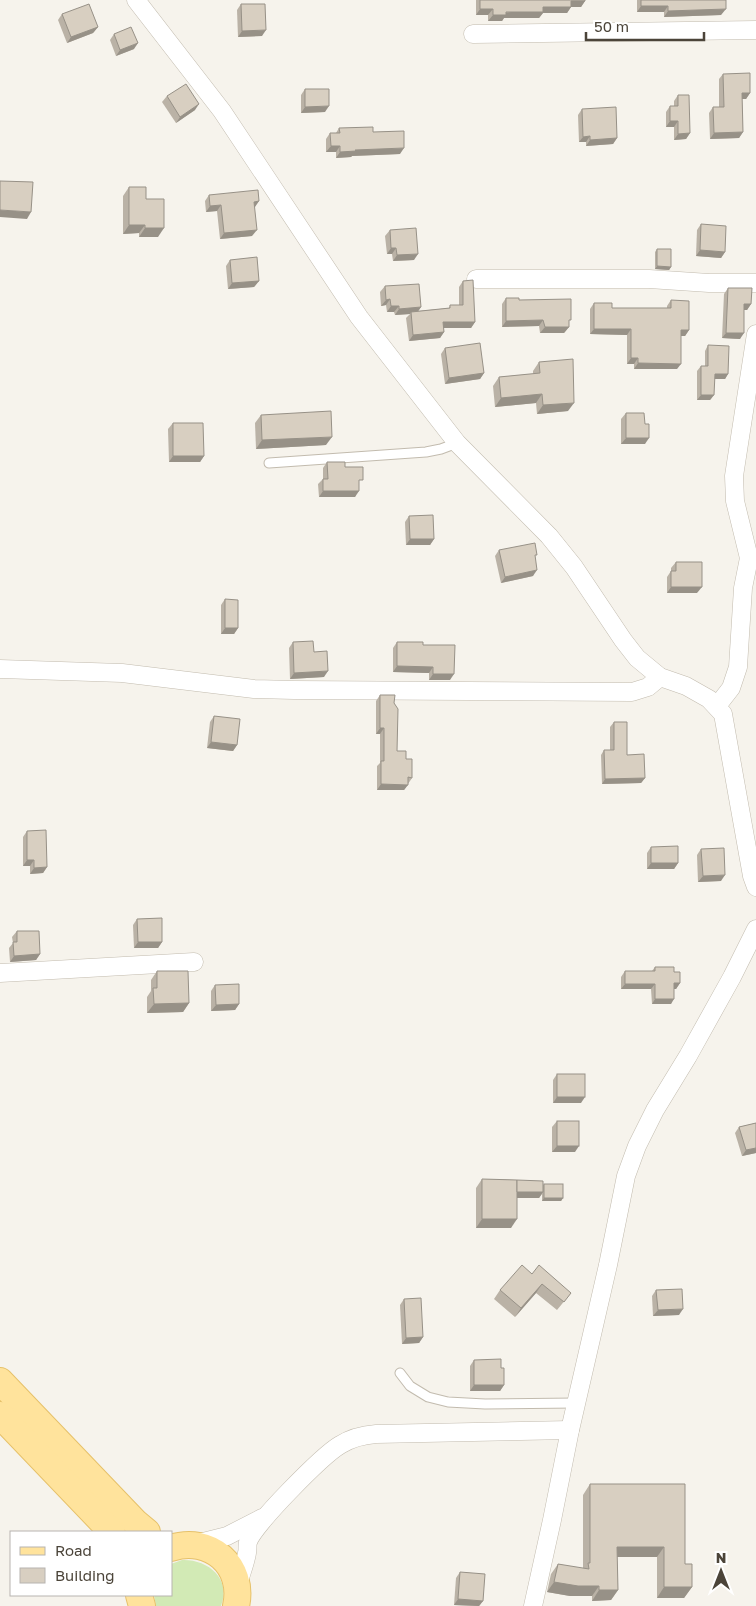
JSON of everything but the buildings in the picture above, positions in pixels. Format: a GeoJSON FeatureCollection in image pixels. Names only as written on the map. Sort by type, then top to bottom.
{"type":"FeatureCollection","features":[{"type":"Feature","properties":{"kind":"main road"},"geometry":{"type":"LineString","coordinates":[[0,1381],[146,1531]]}},
{"type":"Feature","properties":{"kind":"main road"},"geometry":{"type":"LineString","coordinates":[[0,1414],[111,1531]]}},
{"type":"Feature","properties":{"kind":"main road"},"geometry":{"type":"LineString","coordinates":[[180,1545],[211,1549],[224,1559],[234,1573],[237,1602]]}},
{"type":"Feature","properties":{"kind":"street"},"geometry":{"type":"LineString","coordinates":[[136,0],[222,111],[359,317],[457,443],[549,536],[574,567],[637,658],[660,677],[696,691],[717,706],[724,714],[755,879]]}},
{"type":"Feature","properties":{"kind":"street"},"geometry":{"type":"LineString","coordinates":[[473,34],[756,30]]}},
{"type":"Feature","properties":{"kind":"street"},"geometry":{"type":"LineString","coordinates":[[476,279],[649,279],[756,284]]}},
{"type":"Feature","properties":{"kind":"street"},"geometry":{"type":"LineString","coordinates":[[717,706],[731,688],[737,671],[741,642],[743,588],[753,558],[735,501],[734,476],[756,334]]}},
{"type":"Feature","properties":{"kind":"street"},"geometry":{"type":"LineString","coordinates":[[0,669],[122,674],[254,689],[304,690],[632,692],[648,687],[660,677]]}},
{"type":"Feature","properties":{"kind":"street"},"geometry":{"type":"LineString","coordinates":[[533,1606],[626,1176],[637,1146],[655,1110],[688,1056],[756,929]]}},
{"type":"Feature","properties":{"kind":"street"},"geometry":{"type":"LineString","coordinates":[[0,972],[194,962]]}},
{"type":"Feature","properties":{"kind":"street"},"geometry":{"type":"LineString","coordinates":[[237,1602],[240,1575],[248,1552],[248,1541],[265,1516],[332,1450],[357,1437],[376,1434],[570,1430]]}},
{"type":"Feature","properties":{"kind":"street"},"geometry":{"type":"LineString","coordinates":[[180,1545],[227,1536],[265,1516]]}},
{"type":"Feature","properties":{"kind":"lane"},"geometry":{"type":"LineString","coordinates":[[269,463],[426,452],[457,443]]}},
{"type":"Feature","properties":{"kind":"lane"},"geometry":{"type":"LineString","coordinates":[[400,1373],[410,1386],[428,1397],[448,1402],[485,1404],[576,1403]]}},
{"type":"Feature","properties":{"kind":"green space"},"geometry":{"type":"Polygon","coordinates":[[[182,1560],[191,1561],[200,1563],[215,1572],[223,1587],[224,1596],[221,1606],[156,1606],[154,1596],[172,1596],[172,1564],[182,1560]]]}}]}
